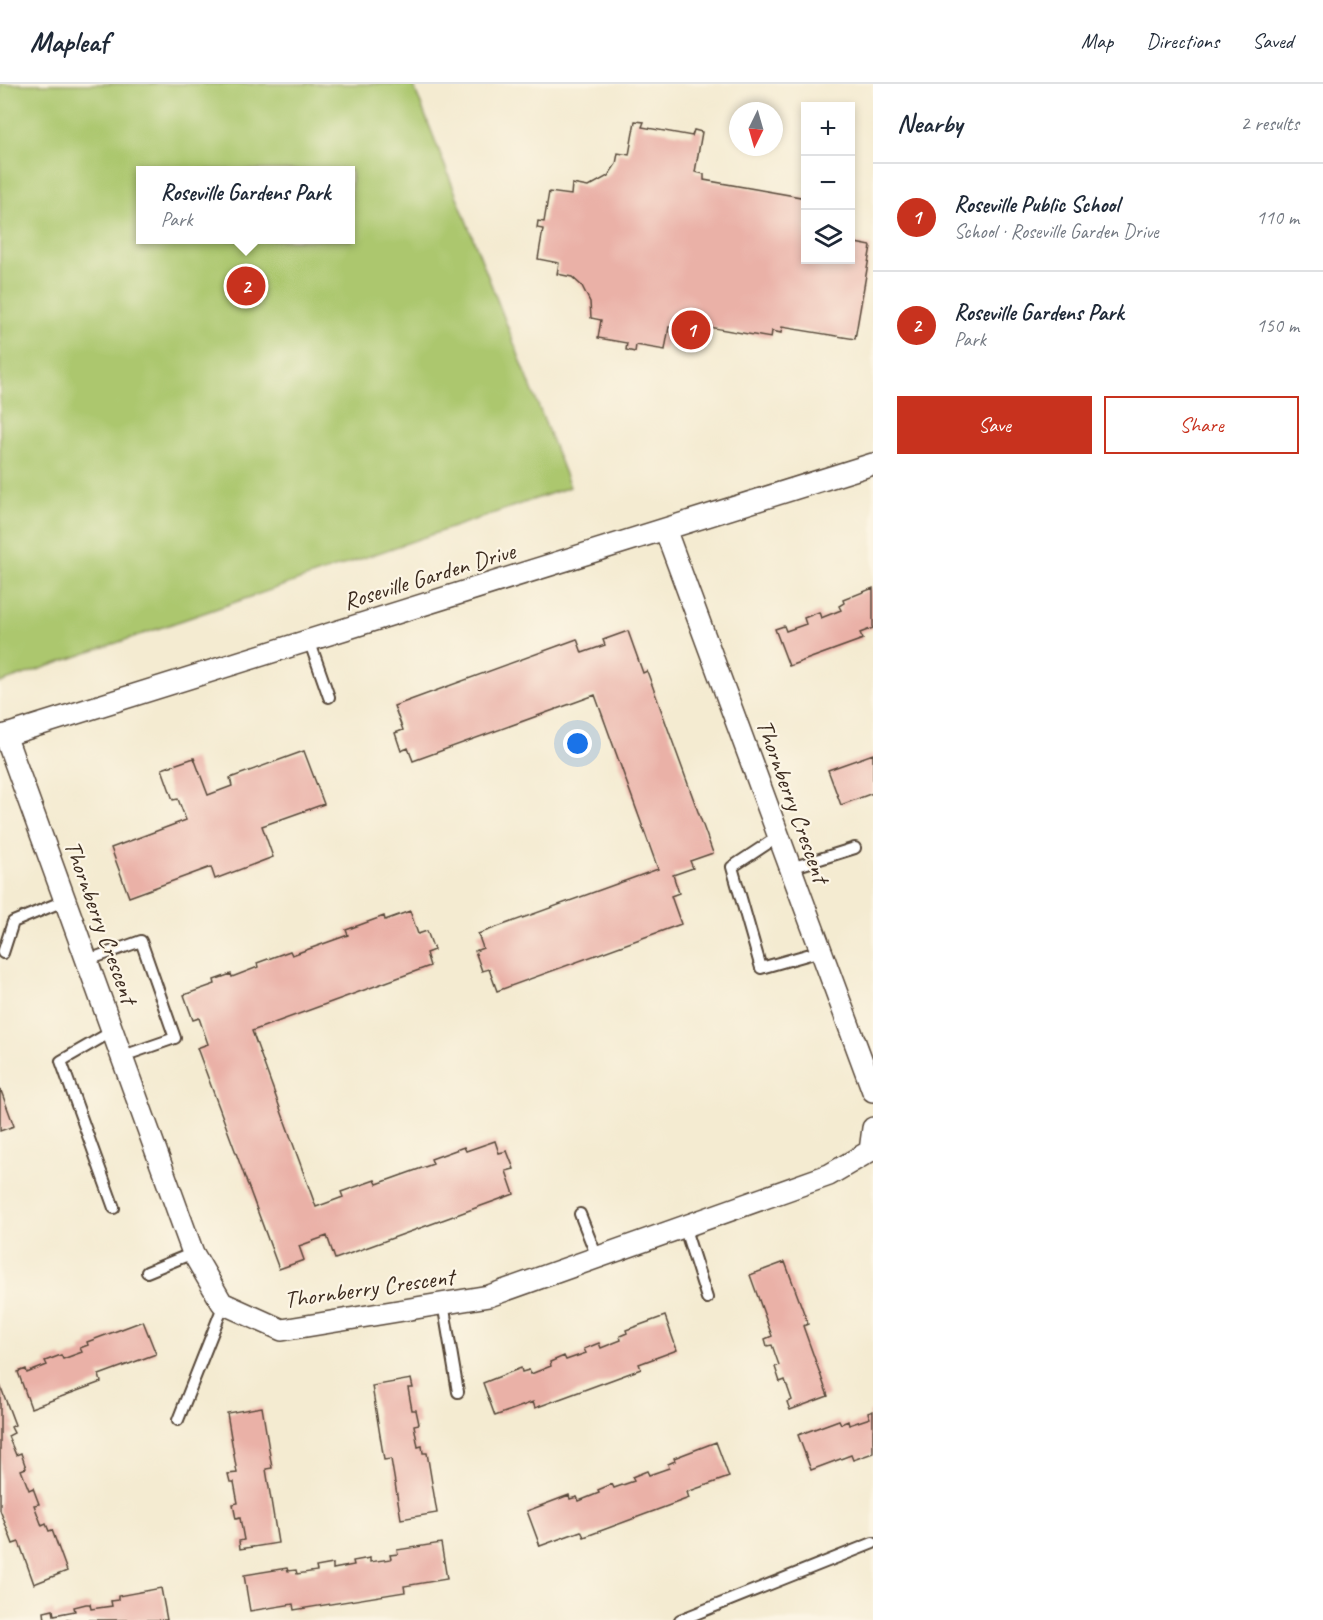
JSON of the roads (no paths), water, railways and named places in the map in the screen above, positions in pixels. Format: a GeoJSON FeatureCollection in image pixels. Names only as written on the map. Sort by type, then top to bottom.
{"type":"FeatureCollection","features":[{"type":"Feature","properties":{"kind":"street","name":"Roseville Garden Drive"},"geometry":{"type":"LineString","coordinates":[[3,736],[873,464]]}},
{"type":"Feature","properties":{"kind":"street","name":"Thornberry Crescent"},"geometry":{"type":"LineString","coordinates":[[665,529],[873,1091]]}},
{"type":"Feature","properties":{"kind":"street","name":"Thornberry Crescent"},"geometry":{"type":"LineString","coordinates":[[3,736],[66,900],[194,1253],[224,1304],[282,1330],[489,1296],[829,1175],[870,1151],[872,1136]]}},
{"type":"Feature","properties":{"kind":"lane"},"geometry":{"type":"LineString","coordinates":[[309,640],[329,697]]}},
{"type":"Feature","properties":{"kind":"lane"},"geometry":{"type":"LineString","coordinates":[[779,836],[732,867],[761,968],[821,951]]}},
{"type":"Feature","properties":{"kind":"lane"},"geometry":{"type":"LineString","coordinates":[[791,868],[855,848]]}},
{"type":"Feature","properties":{"kind":"lane"},"geometry":{"type":"LineString","coordinates":[[3,953],[13,922],[66,900]]}},
{"type":"Feature","properties":{"kind":"lane"},"geometry":{"type":"LineString","coordinates":[[87,960],[141,941],[175,1038],[123,1056]]}},
{"type":"Feature","properties":{"kind":"lane"},"geometry":{"type":"LineString","coordinates":[[113,1031],[61,1061],[114,1208]]}},
{"type":"Feature","properties":{"kind":"lane"},"geometry":{"type":"LineString","coordinates":[[580,1214],[597,1257]]}},
{"type":"Feature","properties":{"kind":"lane"},"geometry":{"type":"LineString","coordinates":[[684,1226],[707,1298]]}},
{"type":"Feature","properties":{"kind":"lane"},"geometry":{"type":"LineString","coordinates":[[147,1272],[194,1253]]}},
{"type":"Feature","properties":{"kind":"lane"},"geometry":{"type":"LineString","coordinates":[[178,1420],[224,1304]]}},
{"type":"Feature","properties":{"kind":"lane"},"geometry":{"type":"LineString","coordinates":[[443,1304],[458,1392]]}},
{"type":"Feature","properties":{"kind":"lane"},"geometry":{"type":"LineString","coordinates":[[680,1620],[873,1543]]}},
{"type":"Feature","properties":{"kind":"place","name":"Roseville Gardens Park"},"geometry":{"type":"Point","coordinates":[246,286]}},
{"type":"Feature","properties":{"kind":"place","name":"Roseville Public School"},"geometry":{"type":"Point","coordinates":[691,330]}}]}
